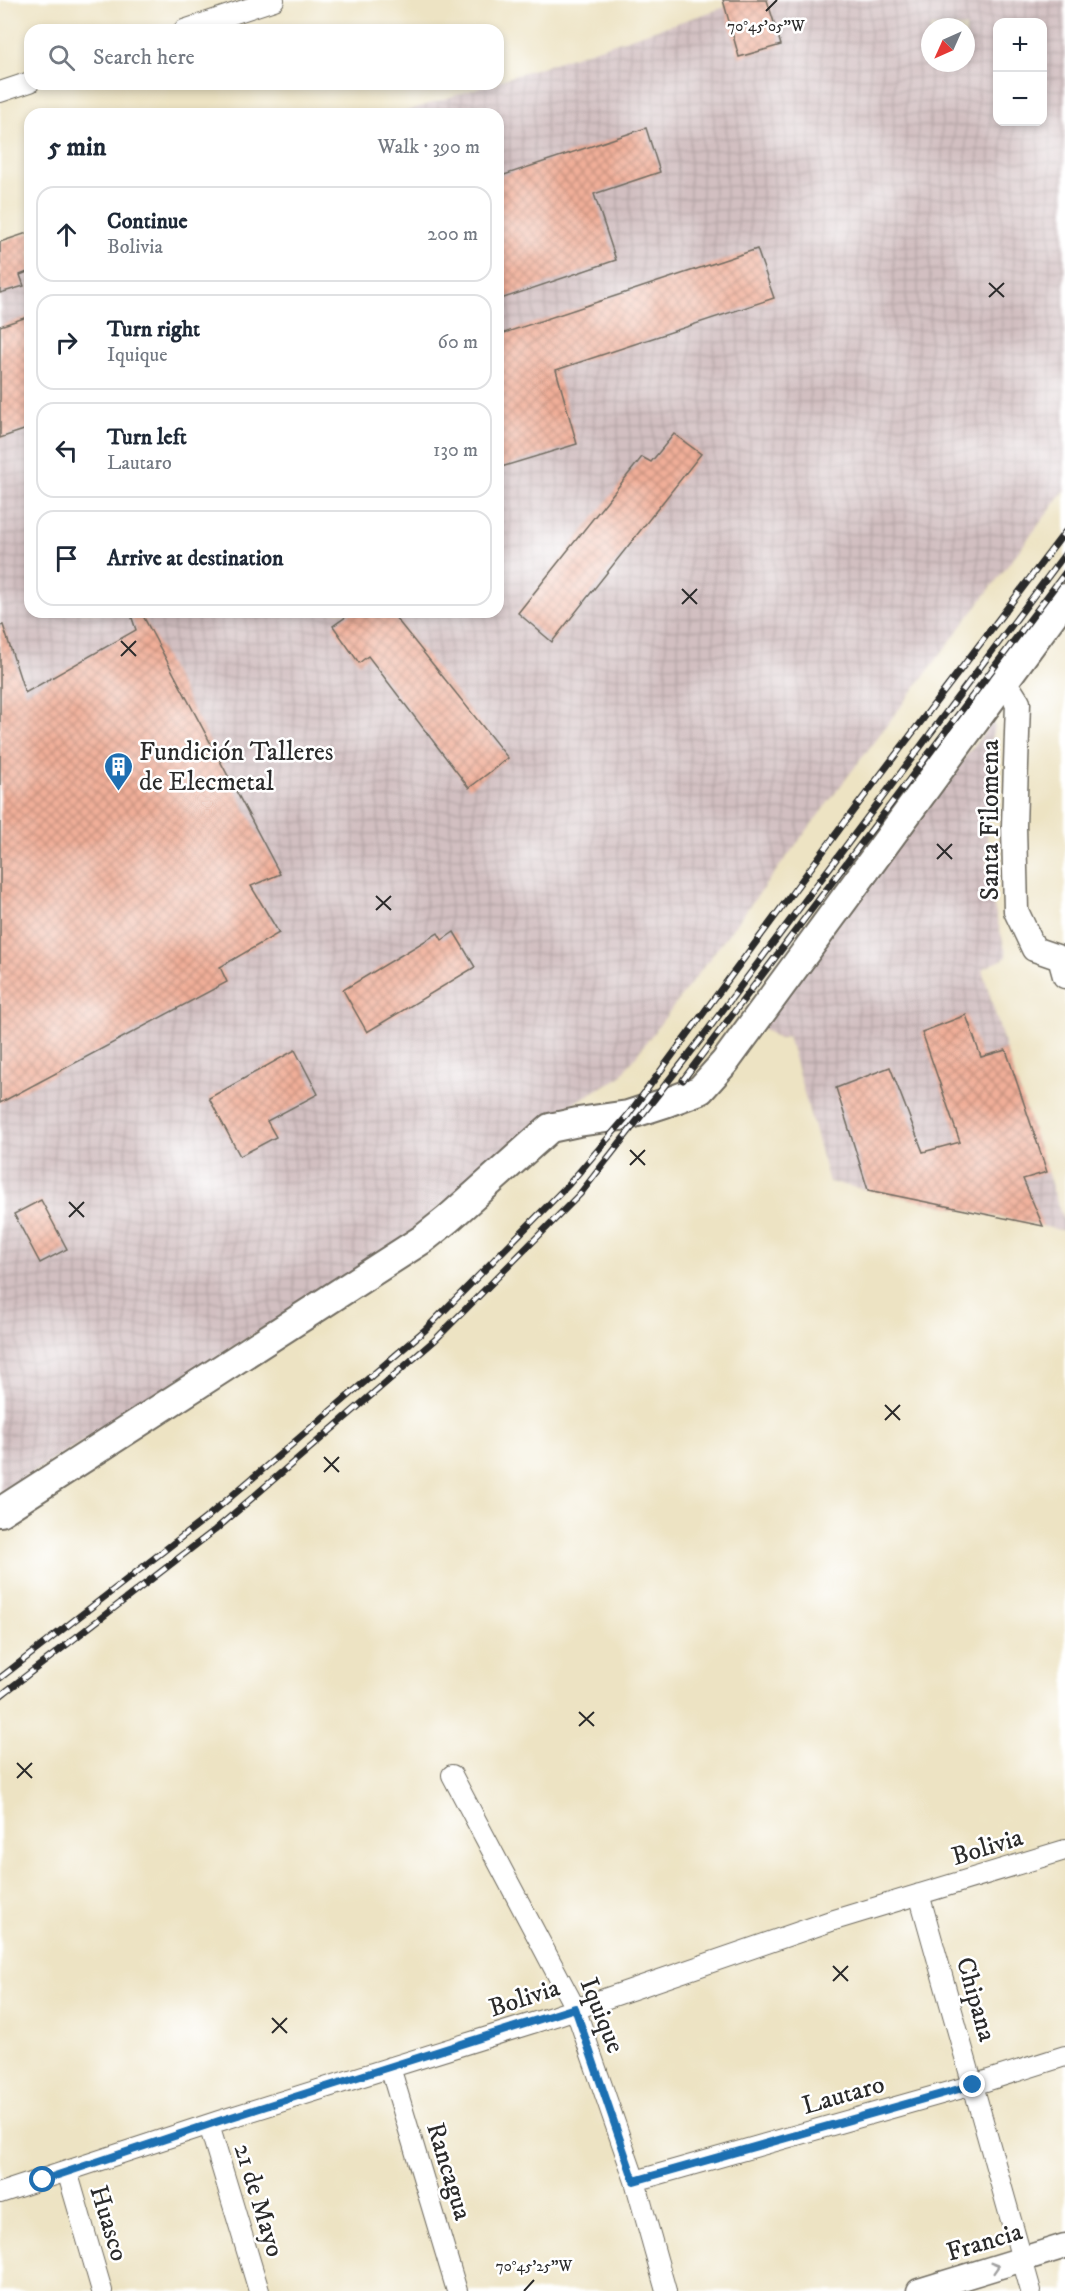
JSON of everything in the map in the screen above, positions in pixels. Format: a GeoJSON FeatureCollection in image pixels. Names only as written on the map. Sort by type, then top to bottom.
{"type":"FeatureCollection","features":[{"type":"Feature","properties":{"kind":"main road"},"geometry":{"type":"LineString","coordinates":[[0,1512],[423,1239],[481,1191],[550,1128],[628,1115],[700,1090],[724,1062],[1065,598]]}},
{"type":"Feature","properties":{"kind":"main road"},"geometry":{"type":"LineString","coordinates":[[0,1491],[176,1380],[222,1354],[272,1336]]}},
{"type":"Feature","properties":{"kind":"street"},"geometry":{"type":"LineString","coordinates":[[202,24],[274,0]]}},
{"type":"Feature","properties":{"kind":"street"},"geometry":{"type":"LineString","coordinates":[[0,92],[24,84]]}},
{"type":"Feature","properties":{"kind":"street","name":"Santa Filomena"},"geometry":{"type":"LineString","coordinates":[[1001,685],[1011,692],[1018,703],[1014,826],[1016,911],[1035,949],[1063,964]]}},
{"type":"Feature","properties":{"kind":"street","name":"Iquique"},"geometry":{"type":"LineString","coordinates":[[452,1775],[575,2008],[634,2181],[666,2291]]}},
{"type":"Feature","properties":{"kind":"street","name":"Bolivia"},"geometry":{"type":"LineString","coordinates":[[0,2193],[575,2008],[831,1921],[1065,1850]]}},
{"type":"Feature","properties":{"kind":"street","name":"Chipana"},"geometry":{"type":"LineString","coordinates":[[920,1894],[1031,2291]]}},
{"type":"Feature","properties":{"kind":"street","name":"Lautaro"},"geometry":{"type":"LineString","coordinates":[[634,2181],[973,2085],[1065,2056]]}},
{"type":"Feature","properties":{"kind":"street","name":"Rancagua"},"geometry":{"type":"LineString","coordinates":[[390,2067],[457,2291]]}},
{"type":"Feature","properties":{"kind":"street","name":"21 de Mayo"},"geometry":{"type":"LineString","coordinates":[[209,2125],[259,2291]]}},
{"type":"Feature","properties":{"kind":"street","name":"Huasco"},"geometry":{"type":"LineString","coordinates":[[67,2170],[102,2291]]}},
{"type":"Feature","properties":{"kind":"street","name":"Francia"},"geometry":{"type":"LineString","coordinates":[[919,2291],[1065,2246]]}},
{"type":"Feature","properties":{"kind":"shaded area"},"geometry":{"type":"Polygon","coordinates":[[[747,0],[1065,0],[1065,490],[620,1077],[536,1124],[393,1248],[0,1493],[0,244],[24,237],[24,618],[504,618],[504,108],[416,108],[472,90],[504,90],[504,79],[747,0]]]}},
{"type":"Feature","properties":{"kind":"shaded area"},"geometry":{"type":"Polygon","coordinates":[[[992,722],[995,727],[988,765],[987,880],[1006,958],[982,969],[1006,1050],[1065,1225],[1065,1231],[829,1182],[788,1036],[779,1039],[759,1026],[992,722]]]}},
{"type":"Feature","properties":{"kind":"building"},"geometry":{"type":"Polygon","coordinates":[[[723,0],[767,0],[781,45],[739,57],[723,0]]]}},
{"type":"Feature","properties":{"kind":"building"},"geometry":{"type":"Polygon","coordinates":[[[646,128],[660,172],[594,194],[616,260],[504,298],[504,175],[646,128]]]}},
{"type":"Feature","properties":{"kind":"building"},"geometry":{"type":"Polygon","coordinates":[[[24,234],[24,273],[20,275],[24,286],[0,293],[0,242],[24,234]]]}},
{"type":"Feature","properties":{"kind":"building"},"geometry":{"type":"Polygon","coordinates":[[[757,249],[774,298],[556,370],[577,444],[504,466],[504,333],[757,249]]]}},
{"type":"Feature","properties":{"kind":"building"},"geometry":{"type":"Polygon","coordinates":[[[24,318],[24,430],[0,438],[0,326],[24,318]]]}},
{"type":"Feature","properties":{"kind":"building"},"geometry":{"type":"Polygon","coordinates":[[[674,434],[701,454],[552,642],[518,613],[642,457],[651,462],[674,434]]]}},
{"type":"Feature","properties":{"kind":"building","name":"Fundición Talleres de Elecmetal"},"geometry":{"type":"Polygon","coordinates":[[[132,618],[144,618],[280,874],[251,886],[279,933],[220,967],[227,982],[0,1103],[0,626],[3,625],[25,693],[136,630],[132,618]]]}},
{"type":"Feature","properties":{"kind":"building"},"geometry":{"type":"Polygon","coordinates":[[[344,618],[396,618],[508,758],[469,788],[368,656],[359,663],[333,626],[344,618]]]}},
{"type":"Feature","properties":{"kind":"building"},"geometry":{"type":"Polygon","coordinates":[[[454,932],[475,967],[367,1032],[343,990],[438,933],[442,940],[454,932]]]}},
{"type":"Feature","properties":{"kind":"building"},"geometry":{"type":"Polygon","coordinates":[[[966,1015],[981,1057],[1006,1050],[1047,1172],[1023,1179],[1043,1226],[868,1190],[836,1088],[890,1067],[923,1152],[960,1142],[922,1032],[966,1015]]]}},
{"type":"Feature","properties":{"kind":"building"},"geometry":{"type":"Polygon","coordinates":[[[295,1050],[318,1094],[267,1121],[276,1137],[240,1156],[209,1098],[295,1050]]]}},
{"type":"Feature","properties":{"kind":"building"},"geometry":{"type":"Polygon","coordinates":[[[41,1200],[67,1249],[40,1263],[14,1214],[41,1200]]]}},
{"type":"Feature","properties":{"kind":"railway"},"geometry":{"type":"LineString","coordinates":[[0,1678],[206,1518],[425,1330],[569,1184],[628,1115],[853,811],[1065,532]]}},
{"type":"Feature","properties":{"kind":"railway"},"geometry":{"type":"LineString","coordinates":[[0,1696],[215,1530],[435,1340],[580,1194],[701,1039],[1065,554]]}},
{"type":"Feature","properties":{"kind":"railway"},"geometry":{"type":"LineString","coordinates":[[683,1080],[1065,573]]}},
{"type":"Feature","properties":{"kind":"place","name":"Fundición Talleres de Elecmetal"},"geometry":{"type":"Point","coordinates":[118,792]}},
{"type":"Feature","properties":{"kind":"route"},"geometry":{"type":"LineString","coordinates":[[43,2180],[219,2121],[575,2008],[634,2181],[973,2085]]}}]}
